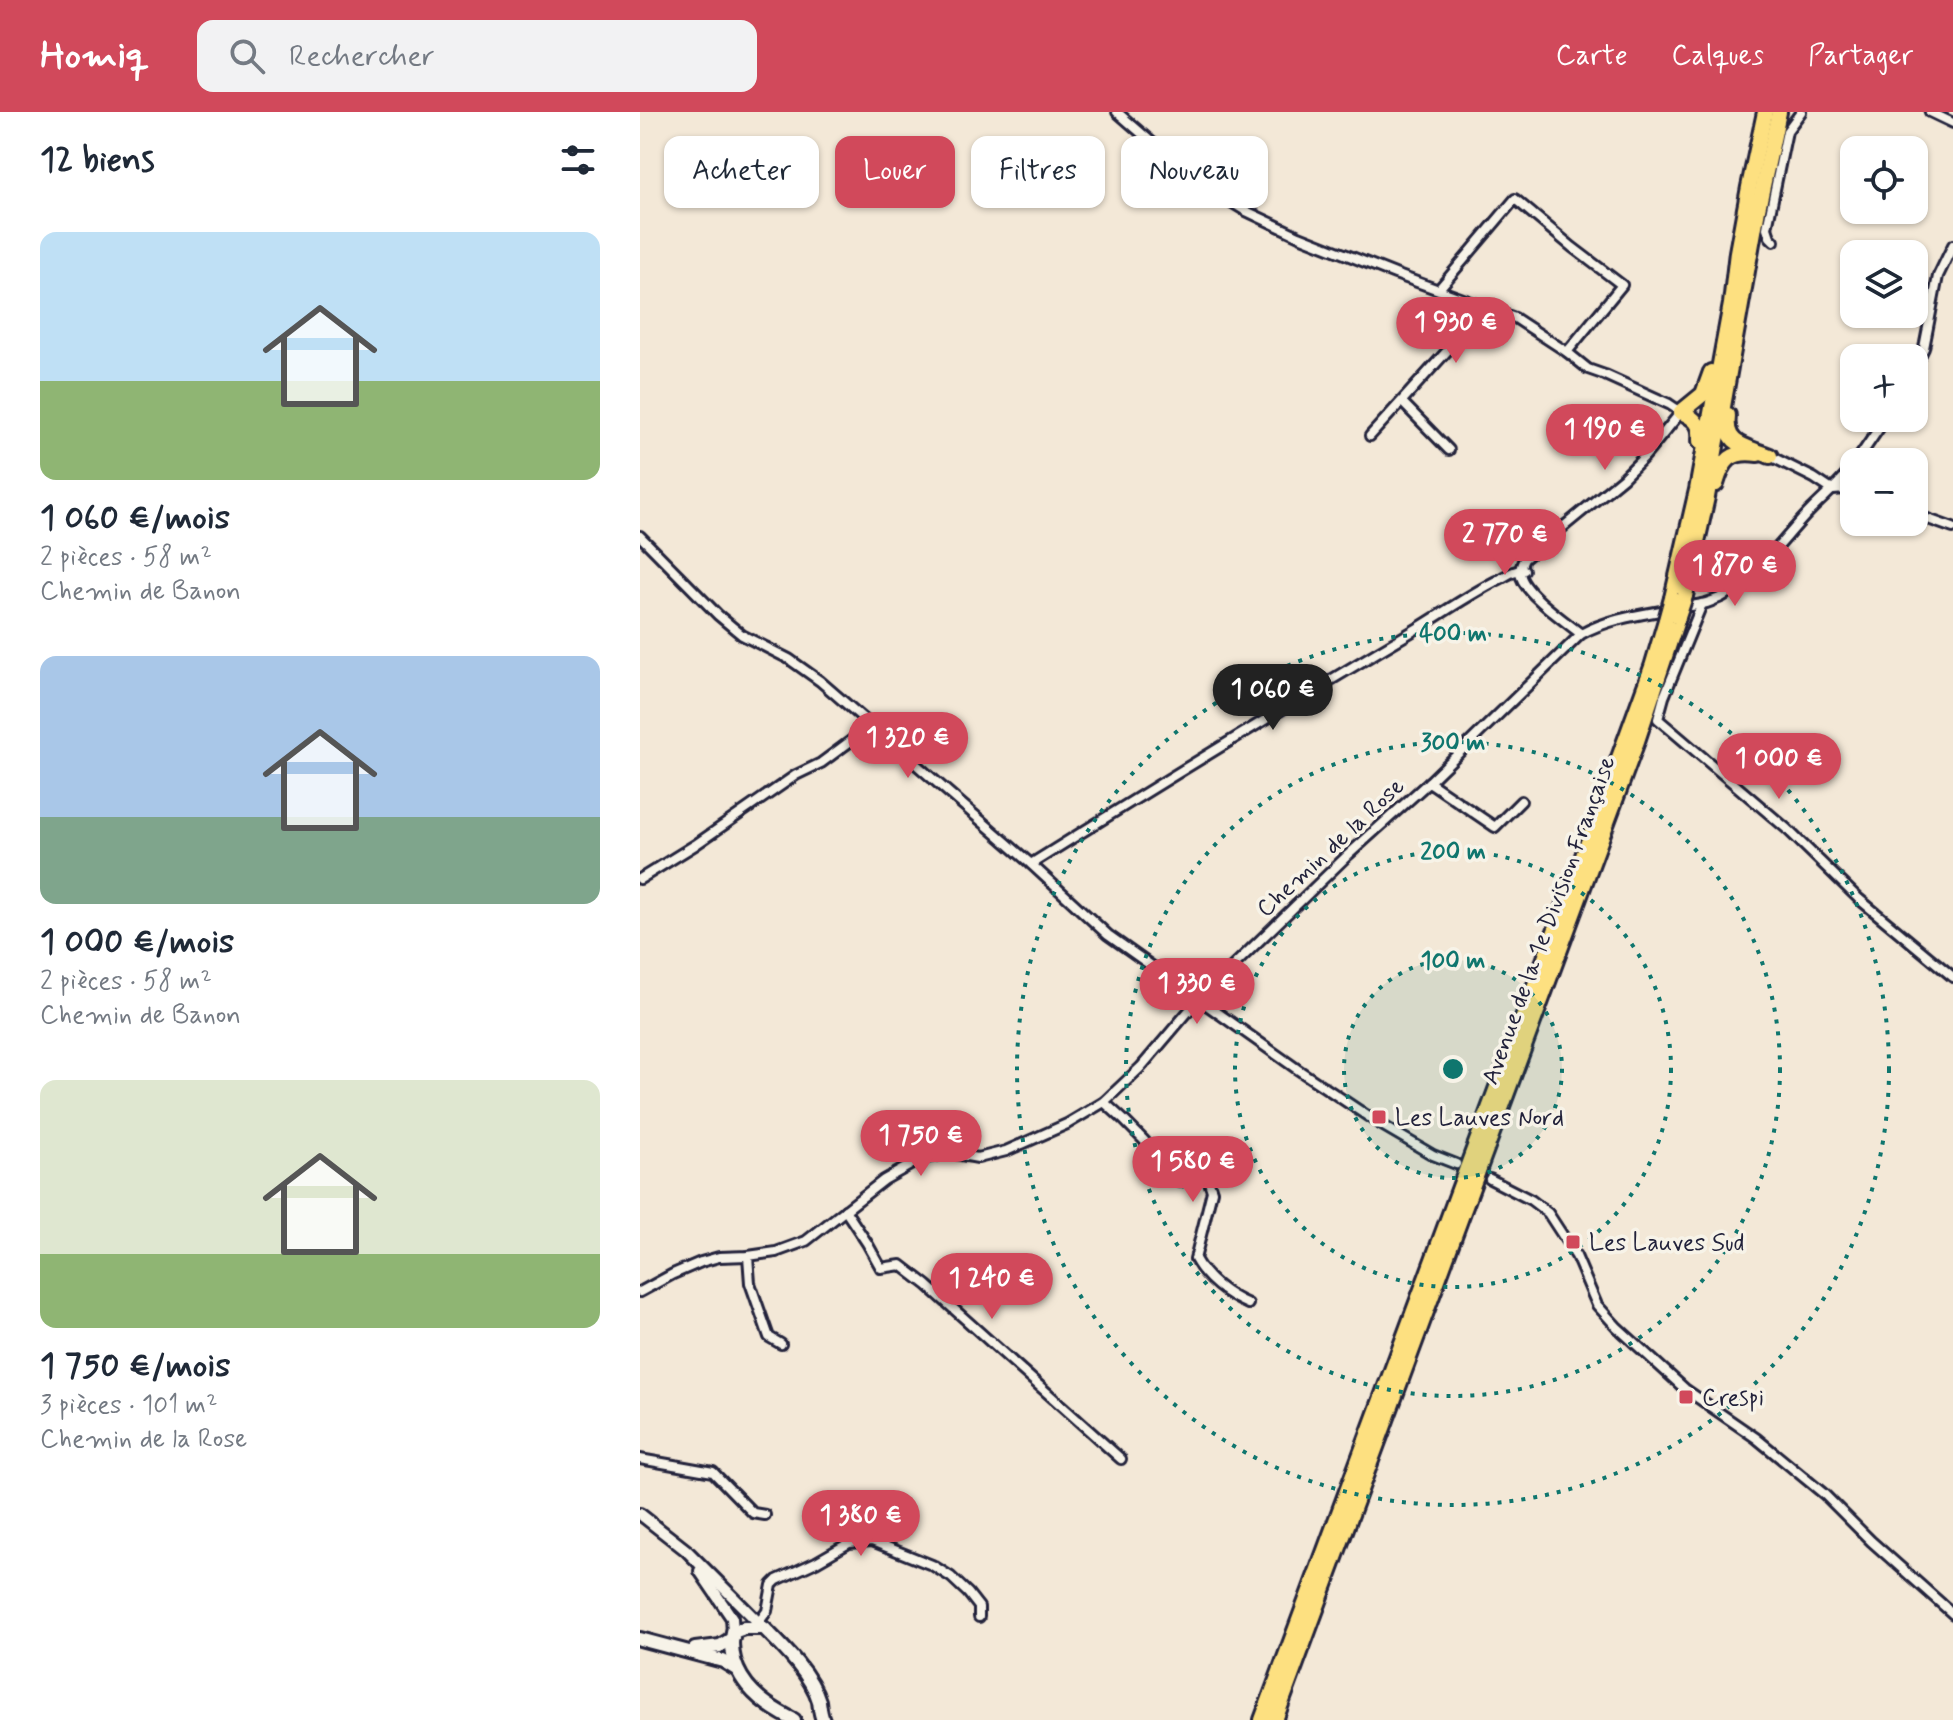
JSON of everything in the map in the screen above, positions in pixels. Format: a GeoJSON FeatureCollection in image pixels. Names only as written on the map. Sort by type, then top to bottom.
{"type":"FeatureCollection","features":[{"type":"Feature","properties":{"kind":"highway","name":"Avenue de la 1e Division Française"},"geometry":{"type":"LineString","coordinates":[[1275,1720],[1637,741],[1670,619],[1697,490],[1731,304],[1737,252],[1765,112]]}},
{"type":"Feature","properties":{"kind":"highway","name":"Avenue de la 1e Division Française"},"geometry":{"type":"LineString","coordinates":[[1675,598],[1692,566],[1707,497],[1755,227],[1779,112]]}},
{"type":"Feature","properties":{"kind":"highway"},"geometry":{"type":"LineString","coordinates":[[1755,227],[1727,432],[1733,440],[1770,456]]}},
{"type":"Feature","properties":{"kind":"highway"},"geometry":{"type":"LineString","coordinates":[[1675,598],[1701,433],[1696,421],[1681,412],[1697,400],[1707,385],[1737,252]]}},
{"type":"Feature","properties":{"kind":"highway"},"geometry":{"type":"LineString","coordinates":[[1692,566],[1723,464],[1732,456],[1744,453],[1770,456]]}},
{"type":"Feature","properties":{"kind":"highway","name":"Avenue de la 1e Division Française"},"geometry":{"type":"LineString","coordinates":[[1262,1720],[1670,619]]}},
{"type":"Feature","properties":{"kind":"main road"},"geometry":{"type":"LineString","coordinates":[[686,1650],[720,1646],[744,1628],[762,1625],[795,1661],[812,1686],[819,1702],[820,1717]]}},
{"type":"Feature","properties":{"kind":"main road"},"geometry":{"type":"LineString","coordinates":[[733,1635],[736,1669]]}},
{"type":"Feature","properties":{"kind":"main road"},"geometry":{"type":"LineString","coordinates":[[640,1639],[723,1661],[736,1669],[768,1706],[794,1720]]}},
{"type":"Feature","properties":{"kind":"street"},"geometry":{"type":"LineString","coordinates":[[1117,112],[1195,180],[1246,211],[1299,236],[1515,318],[1588,369],[1618,380],[1681,412],[1623,478],[1524,559],[1523,575]]}},
{"type":"Feature","properties":{"kind":"street"},"geometry":{"type":"LineString","coordinates":[[1774,241],[1767,228],[1787,131],[1801,112]]}},
{"type":"Feature","properties":{"kind":"street"},"geometry":{"type":"LineString","coordinates":[[1930,112],[1953,123]]}},
{"type":"Feature","properties":{"kind":"street"},"geometry":{"type":"LineString","coordinates":[[1439,289],[1515,199],[1622,285],[1567,352]]}},
{"type":"Feature","properties":{"kind":"street"},"geometry":{"type":"LineString","coordinates":[[1925,344],[1938,276],[1953,245]]}},
{"type":"Feature","properties":{"kind":"street"},"geometry":{"type":"LineString","coordinates":[[1370,436],[1487,307]]}},
{"type":"Feature","properties":{"kind":"street"},"geometry":{"type":"LineString","coordinates":[[1402,402],[1449,450]]}},
{"type":"Feature","properties":{"kind":"street"},"geometry":{"type":"LineString","coordinates":[[1770,456],[1832,490],[1840,489]]}},
{"type":"Feature","properties":{"kind":"street","name":"Chemin de la Rose"},"geometry":{"type":"LineString","coordinates":[[640,1292],[701,1262],[719,1257],[776,1252],[806,1241],[884,1180],[921,1159],[950,1153],[978,1158],[993,1155],[1067,1124],[1104,1102],[1141,1067],[1198,1000],[1581,634],[1616,620],[1711,602],[1733,592],[1840,481]]}},
{"type":"Feature","properties":{"kind":"street"},"geometry":{"type":"LineString","coordinates":[[1928,519],[1953,528]]}},
{"type":"Feature","properties":{"kind":"street"},"geometry":{"type":"LineString","coordinates":[[640,536],[718,615],[742,635],[805,669],[1031,864],[1108,935],[1375,1121],[1433,1155],[1456,1164]]}},
{"type":"Feature","properties":{"kind":"street"},"geometry":{"type":"LineString","coordinates":[[1031,864],[1295,699],[1513,570],[1523,575],[1548,607],[1581,634]]}},
{"type":"Feature","properties":{"kind":"street"},"geometry":{"type":"LineString","coordinates":[[1702,604],[1658,719],[1787,829],[1859,899],[1953,977]]}},
{"type":"Feature","properties":{"kind":"street"},"geometry":{"type":"LineString","coordinates":[[640,879],[796,775],[821,763],[871,726]]}},
{"type":"Feature","properties":{"kind":"street"},"geometry":{"type":"LineString","coordinates":[[1429,782],[1495,827],[1521,801]]}},
{"type":"Feature","properties":{"kind":"street"},"geometry":{"type":"LineString","coordinates":[[1104,1102],[1158,1156],[1179,1182],[1197,1177],[1208,1179],[1212,1191],[1195,1259],[1212,1281],[1248,1304]]}},
{"type":"Feature","properties":{"kind":"street"},"geometry":{"type":"LineString","coordinates":[[1490,1179],[1531,1200],[1548,1213],[1576,1256],[1597,1305],[1617,1327],[1685,1389],[1756,1438],[1824,1494],[1871,1541],[1953,1614]]}},
{"type":"Feature","properties":{"kind":"street"},"geometry":{"type":"LineString","coordinates":[[845,1210],[881,1268],[901,1265],[927,1285],[1121,1459]]}},
{"type":"Feature","properties":{"kind":"street"},"geometry":{"type":"LineString","coordinates":[[748,1256],[750,1283],[769,1337],[781,1344]]}},
{"type":"Feature","properties":{"kind":"street"},"geometry":{"type":"LineString","coordinates":[[640,1459],[713,1472],[753,1513],[765,1515]]}},
{"type":"Feature","properties":{"kind":"street"},"geometry":{"type":"LineString","coordinates":[[640,1514],[686,1550],[762,1625],[772,1585],[777,1580],[849,1543],[872,1541],[932,1565],[951,1577],[979,1607],[979,1617]]}},
{"type":"Feature","properties":{"kind":"street"},"geometry":{"type":"LineString","coordinates":[[686,1550],[732,1618],[733,1635]]}},
{"type":"Feature","properties":{"kind":"place","name":"Les Lauves Nord"},"geometry":{"type":"Point","coordinates":[1379,1117]}},
{"type":"Feature","properties":{"kind":"place","name":"Les Lauves Sud"},"geometry":{"type":"Point","coordinates":[1573,1242]}},
{"type":"Feature","properties":{"kind":"place","name":"Crespi"},"geometry":{"type":"Point","coordinates":[1686,1397]}}]}
